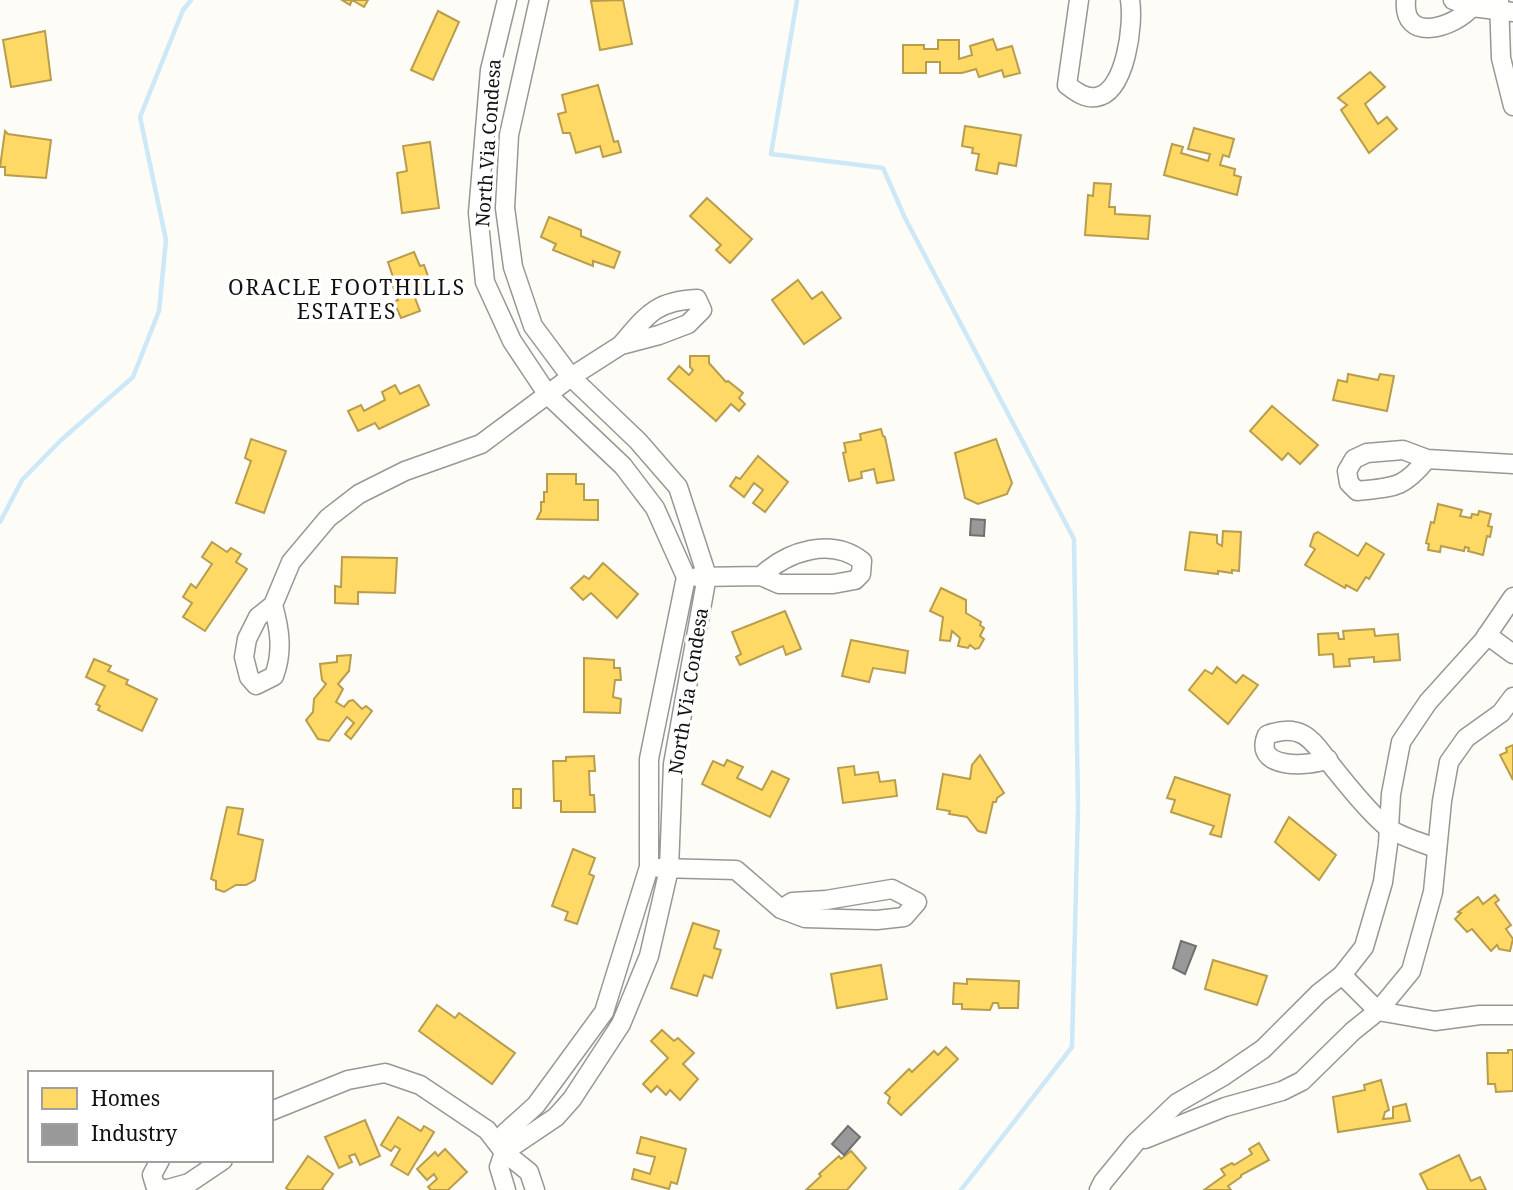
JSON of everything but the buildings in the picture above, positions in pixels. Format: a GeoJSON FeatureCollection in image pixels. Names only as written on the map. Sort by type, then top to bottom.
{"type":"FeatureCollection","features":[{"type":"Feature","properties":{"kind":"street","name":"North Via Condesa"},"geometry":{"type":"LineString","coordinates":[[504,1152],[505,1133],[537,1105],[604,1012],[649,867],[649,758],[686,577],[656,508],[623,466],[548,396],[512,341],[485,282],[478,213],[490,70],[507,0]]}},
{"type":"Feature","properties":{"kind":"street","name":"North Via Condesa"},"geometry":{"type":"LineString","coordinates":[[504,1152],[556,1117],[572,1099],[621,1024],[649,956],[669,869],[673,764],[707,576],[678,487],[629,432],[571,377],[533,326],[513,267],[505,208],[509,135],[539,0]]}},
{"type":"Feature","properties":{"kind":"street"},"geometry":{"type":"LineString","coordinates":[[1079,0],[1067,85],[1088,97],[1099,97],[1108,92],[1121,70],[1131,37],[1130,0]]}},
{"type":"Feature","properties":{"kind":"street"},"geometry":{"type":"LineString","coordinates":[[1406,0],[1407,17],[1412,24],[1422,27],[1446,25],[1462,19],[1472,7]]}},
{"type":"Feature","properties":{"kind":"street"},"geometry":{"type":"LineString","coordinates":[[1453,0],[1472,7],[1504,8],[1501,58],[1513,106]]}},
{"type":"Feature","properties":{"kind":"street"},"geometry":{"type":"LineString","coordinates":[[274,605],[291,562],[328,518],[359,494],[405,471],[481,444],[571,377],[621,345]]}},
{"type":"Feature","properties":{"kind":"street"},"geometry":{"type":"LineString","coordinates":[[1427,459],[1513,464]]}},
{"type":"Feature","properties":{"kind":"street"},"geometry":{"type":"LineString","coordinates":[[686,577],[761,576],[779,584],[833,584],[855,580],[861,574],[862,561],[850,552],[822,548],[797,552],[761,576]]}},
{"type":"Feature","properties":{"kind":"street"},"geometry":{"type":"LineString","coordinates":[[1099,1190],[1102,1182],[1135,1143],[1177,1103],[1264,1049],[1319,993],[1342,975],[1364,947],[1383,883],[1391,794],[1401,742],[1428,702],[1487,635],[1513,597]]}},
{"type":"Feature","properties":{"kind":"street"},"geometry":{"type":"LineString","coordinates":[[1487,635],[1513,654]]}},
{"type":"Feature","properties":{"kind":"street"},"geometry":{"type":"LineString","coordinates":[[1135,1143],[1225,1107],[1282,1091],[1302,1081],[1353,1031],[1378,1012],[1411,971],[1433,892],[1442,801],[1450,762],[1466,738],[1502,713],[1513,697]]}},
{"type":"Feature","properties":{"kind":"street"},"geometry":{"type":"LineString","coordinates":[[1328,759],[1388,828],[1437,849]]}},
{"type":"Feature","properties":{"kind":"street"},"geometry":{"type":"LineString","coordinates":[[649,867],[736,870],[781,909],[805,918],[904,917],[917,902],[892,889],[826,900],[792,902],[781,909]]}},
{"type":"Feature","properties":{"kind":"street"},"geometry":{"type":"LineString","coordinates":[[1342,975],[1378,1012],[1435,1021],[1480,1015],[1513,1015]]}},
{"type":"Feature","properties":{"kind":"street"},"geometry":{"type":"LineString","coordinates":[[273,1114],[348,1080],[385,1073],[420,1085],[488,1130],[504,1152],[529,1172],[535,1190]]}},
{"type":"Feature","properties":{"kind":"street"},"geometry":{"type":"LineString","coordinates":[[504,1152],[499,1167],[506,1190]]}},
{"type":"Feature","properties":{"kind":"street"},"geometry":{"type":"LineString","coordinates":[[159,1162],[152,1175],[155,1185],[164,1190],[189,1183],[220,1162]]}},
{"type":"Feature","properties":{"kind":"waterway"},"geometry":{"type":"LineString","coordinates":[[0,522],[22,480],[60,441],[133,377],[159,311],[166,240],[140,117],[183,10],[191,0]]}},
{"type":"Feature","properties":{"kind":"waterway"},"geometry":{"type":"LineString","coordinates":[[797,0],[771,154],[883,168],[905,218],[1074,539],[1078,809],[1072,1047],[961,1190]]}},
{"type":"Feature","properties":{"kind":"district","name":"ORACLE FOOTHILLS ESTATES"},"geometry":{"type":"Point","coordinates":[347,299]}}]}
